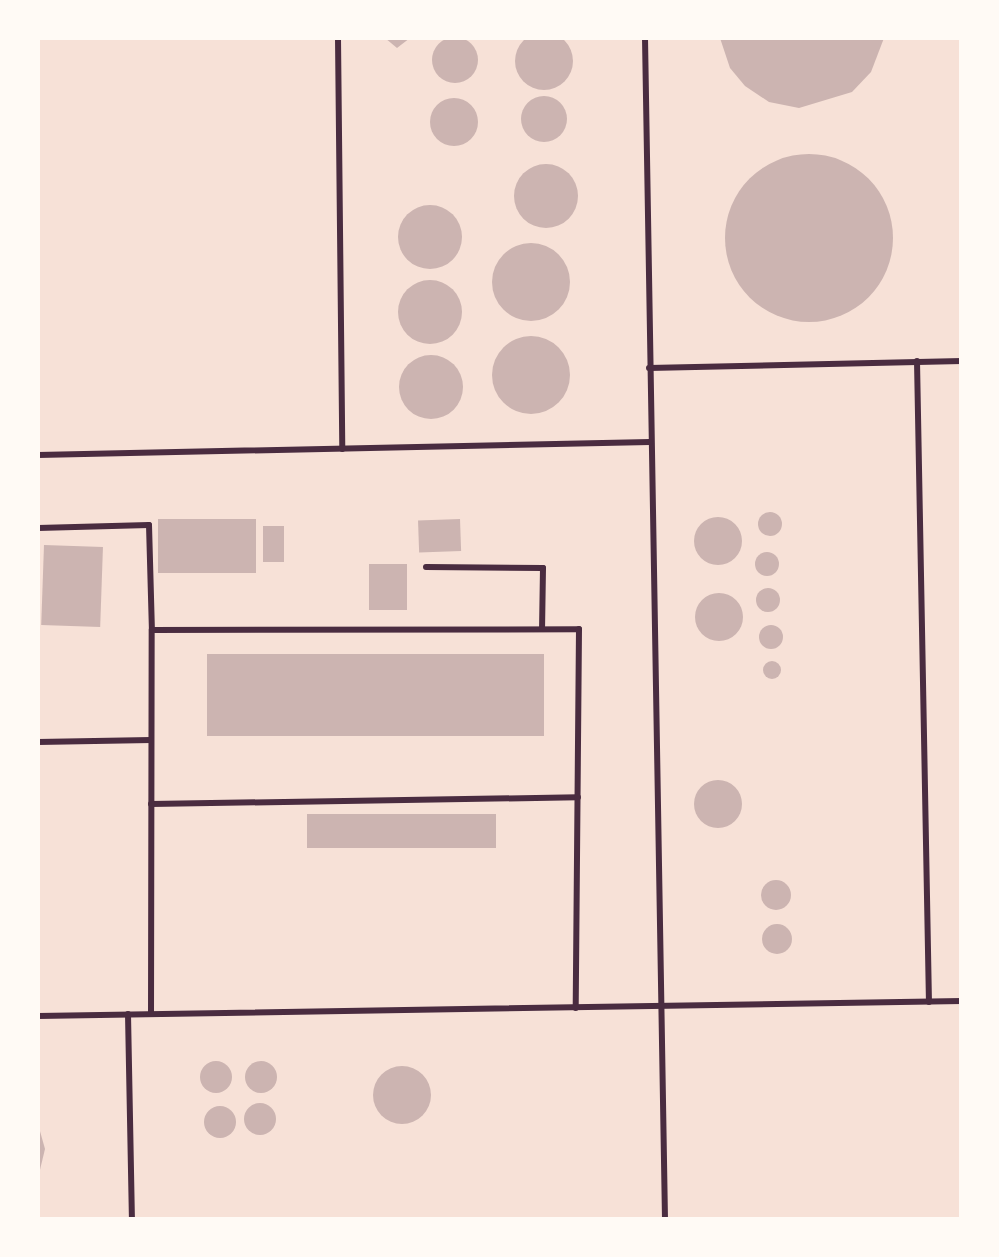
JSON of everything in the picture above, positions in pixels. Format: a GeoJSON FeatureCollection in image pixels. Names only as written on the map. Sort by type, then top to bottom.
{"type":"FeatureCollection","features":[{"type":"Feature","properties":{"kind":"lane"},"geometry":{"type":"LineString","coordinates":[[338,38],[342,449]]}},
{"type":"Feature","properties":{"kind":"lane"},"geometry":{"type":"LineString","coordinates":[[644,38],[665,1220]]}},
{"type":"Feature","properties":{"kind":"lane"},"geometry":{"type":"LineString","coordinates":[[916,361],[929,1002]]}},
{"type":"Feature","properties":{"kind":"lane"},"geometry":{"type":"LineString","coordinates":[[649,368],[962,361]]}},
{"type":"Feature","properties":{"kind":"lane"},"geometry":{"type":"LineString","coordinates":[[38,456],[650,442]]}},
{"type":"Feature","properties":{"kind":"lane"},"geometry":{"type":"LineString","coordinates":[[38,528],[149,525],[151,1014]]}},
{"type":"Feature","properties":{"kind":"lane"},"geometry":{"type":"LineString","coordinates":[[426,567],[543,568],[542,630]]}},
{"type":"Feature","properties":{"kind":"lane"},"geometry":{"type":"LineString","coordinates":[[152,630],[579,629],[576,1008]]}},
{"type":"Feature","properties":{"kind":"lane"},"geometry":{"type":"LineString","coordinates":[[38,742],[151,740]]}},
{"type":"Feature","properties":{"kind":"lane"},"geometry":{"type":"LineString","coordinates":[[151,804],[578,796]]}},
{"type":"Feature","properties":{"kind":"lane"},"geometry":{"type":"LineString","coordinates":[[38,1016],[962,1001]]}},
{"type":"Feature","properties":{"kind":"lane"},"geometry":{"type":"LineString","coordinates":[[128,1014],[132,1220]]}},
{"type":"Feature","properties":{"kind":"building"},"geometry":{"type":"Polygon","coordinates":[[[544,32],[564,41],[573,61],[564,81],[544,90],[524,81],[515,61],[524,41],[544,32]]]}},
{"type":"Feature","properties":{"kind":"building"},"geometry":{"type":"Polygon","coordinates":[[[455,37],[472,43],[478,60],[472,77],[455,83],[438,77],[432,60],[438,43],[455,37]]]}},
{"type":"Feature","properties":{"kind":"building"},"geometry":{"type":"Polygon","coordinates":[[[385,38],[410,38],[397,48],[385,38]]]}},
{"type":"Feature","properties":{"kind":"building"},"geometry":{"type":"Polygon","coordinates":[[[720,38],[884,38],[871,72],[852,92],[799,108],[769,102],[745,86],[730,68],[720,38]]]}},
{"type":"Feature","properties":{"kind":"building"},"geometry":{"type":"Polygon","coordinates":[[[544,96],[561,102],[567,119],[561,136],[544,142],[527,136],[521,119],[527,102],[544,96]]]}},
{"type":"Feature","properties":{"kind":"building"},"geometry":{"type":"Polygon","coordinates":[[[454,98],[471,105],[478,122],[471,139],[454,146],[437,139],[430,122],[437,105],[454,98]]]}},
{"type":"Feature","properties":{"kind":"building"},"geometry":{"type":"Polygon","coordinates":[[[809,154],[841,161],[868,179],[886,206],[893,238],[886,270],[868,297],[841,315],[809,322],[777,315],[750,297],[732,270],[725,238],[732,206],[750,179],[777,161],[809,154]]]}},
{"type":"Feature","properties":{"kind":"building"},"geometry":{"type":"Polygon","coordinates":[[[546,164],[569,173],[578,196],[569,219],[546,228],[523,219],[514,196],[523,173],[546,164]]]}},
{"type":"Feature","properties":{"kind":"building"},"geometry":{"type":"Polygon","coordinates":[[[430,205],[453,214],[462,237],[453,260],[430,269],[407,260],[398,237],[407,214],[430,205]]]}},
{"type":"Feature","properties":{"kind":"building"},"geometry":{"type":"Polygon","coordinates":[[[531,243],[559,254],[570,282],[559,310],[531,321],[503,310],[492,282],[503,254],[531,243]]]}},
{"type":"Feature","properties":{"kind":"building"},"geometry":{"type":"Polygon","coordinates":[[[430,280],[453,289],[462,312],[453,335],[430,344],[407,335],[398,312],[407,289],[430,280]]]}},
{"type":"Feature","properties":{"kind":"building"},"geometry":{"type":"Polygon","coordinates":[[[531,336],[559,347],[570,375],[559,403],[531,414],[503,403],[492,375],[503,347],[531,336]]]}},
{"type":"Feature","properties":{"kind":"building"},"geometry":{"type":"Polygon","coordinates":[[[431,355],[454,364],[463,387],[454,410],[431,419],[408,410],[399,387],[408,364],[431,355]]]}},
{"type":"Feature","properties":{"kind":"building"},"geometry":{"type":"Polygon","coordinates":[[[770,512],[779,515],[779,533],[770,536],[761,533],[758,524],[761,515],[770,512]]]}},
{"type":"Feature","properties":{"kind":"building"},"geometry":{"type":"Polygon","coordinates":[[[718,517],[735,524],[742,541],[735,558],[718,565],[701,558],[694,541],[701,524],[718,517]]]}},
{"type":"Feature","properties":{"kind":"building"},"geometry":{"type":"Polygon","coordinates":[[[158,519],[256,519],[256,573],[158,573],[158,519]]]}},
{"type":"Feature","properties":{"kind":"building"},"geometry":{"type":"Polygon","coordinates":[[[460,519],[461,551],[419,552],[418,520],[460,519]]]}},
{"type":"Feature","properties":{"kind":"building"},"geometry":{"type":"Polygon","coordinates":[[[263,526],[284,526],[284,562],[263,562],[263,526]]]}},
{"type":"Feature","properties":{"kind":"building"},"geometry":{"type":"Polygon","coordinates":[[[44,545],[103,547],[100,627],[41,625],[44,545]]]}},
{"type":"Feature","properties":{"kind":"building"},"geometry":{"type":"Polygon","coordinates":[[[767,552],[776,555],[776,573],[767,576],[758,573],[755,564],[758,555],[767,552]]]}},
{"type":"Feature","properties":{"kind":"building"},"geometry":{"type":"Polygon","coordinates":[[[369,564],[407,564],[407,610],[369,610],[369,564]]]}},
{"type":"Feature","properties":{"kind":"building"},"geometry":{"type":"Polygon","coordinates":[[[768,588],[777,591],[777,609],[768,612],[759,609],[756,600],[759,591],[768,588]]]}},
{"type":"Feature","properties":{"kind":"building"},"geometry":{"type":"Polygon","coordinates":[[[719,593],[736,600],[743,617],[736,634],[719,641],[702,634],[695,617],[702,600],[719,593]]]}},
{"type":"Feature","properties":{"kind":"building"},"geometry":{"type":"Polygon","coordinates":[[[771,625],[780,628],[780,646],[771,649],[762,646],[759,637],[762,628],[771,625]]]}},
{"type":"Feature","properties":{"kind":"building"},"geometry":{"type":"Polygon","coordinates":[[[207,654],[544,654],[544,736],[207,736],[207,654]]]}},
{"type":"Feature","properties":{"kind":"building"},"geometry":{"type":"Polygon","coordinates":[[[772,661],[781,670],[772,679],[763,670],[772,661]]]}},
{"type":"Feature","properties":{"kind":"building"},"geometry":{"type":"Polygon","coordinates":[[[718,780],[735,787],[742,804],[735,821],[718,828],[701,821],[694,804],[701,787],[718,780]]]}},
{"type":"Feature","properties":{"kind":"building"},"geometry":{"type":"Polygon","coordinates":[[[307,814],[496,814],[496,848],[307,848],[307,814]]]}},
{"type":"Feature","properties":{"kind":"building"},"geometry":{"type":"Polygon","coordinates":[[[776,880],[786,885],[791,895],[786,905],[776,910],[766,905],[761,895],[766,885],[776,880]]]}},
{"type":"Feature","properties":{"kind":"building"},"geometry":{"type":"Polygon","coordinates":[[[777,924],[791,933],[792,939],[783,953],[777,954],[763,945],[762,939],[771,925],[777,924]]]}},
{"type":"Feature","properties":{"kind":"building"},"geometry":{"type":"Polygon","coordinates":[[[216,1061],[228,1065],[232,1077],[228,1089],[216,1093],[204,1089],[200,1077],[204,1065],[216,1061]]]}},
{"type":"Feature","properties":{"kind":"building"},"geometry":{"type":"Polygon","coordinates":[[[261,1061],[273,1065],[277,1077],[273,1089],[261,1093],[249,1089],[245,1077],[249,1065],[261,1061]]]}},
{"type":"Feature","properties":{"kind":"building"},"geometry":{"type":"Polygon","coordinates":[[[402,1066],[423,1074],[431,1095],[423,1116],[402,1124],[381,1116],[373,1095],[381,1074],[402,1066]]]}},
{"type":"Feature","properties":{"kind":"building"},"geometry":{"type":"Polygon","coordinates":[[[260,1103],[272,1107],[276,1119],[272,1131],[260,1135],[248,1131],[244,1119],[248,1107],[260,1103]]]}},
{"type":"Feature","properties":{"kind":"building"},"geometry":{"type":"Polygon","coordinates":[[[220,1106],[232,1110],[236,1122],[232,1134],[220,1138],[208,1134],[204,1122],[208,1110],[220,1106]]]}},
{"type":"Feature","properties":{"kind":"building"},"geometry":{"type":"Polygon","coordinates":[[[38,1124],[45,1149],[38,1178],[38,1124]]]}}]}
